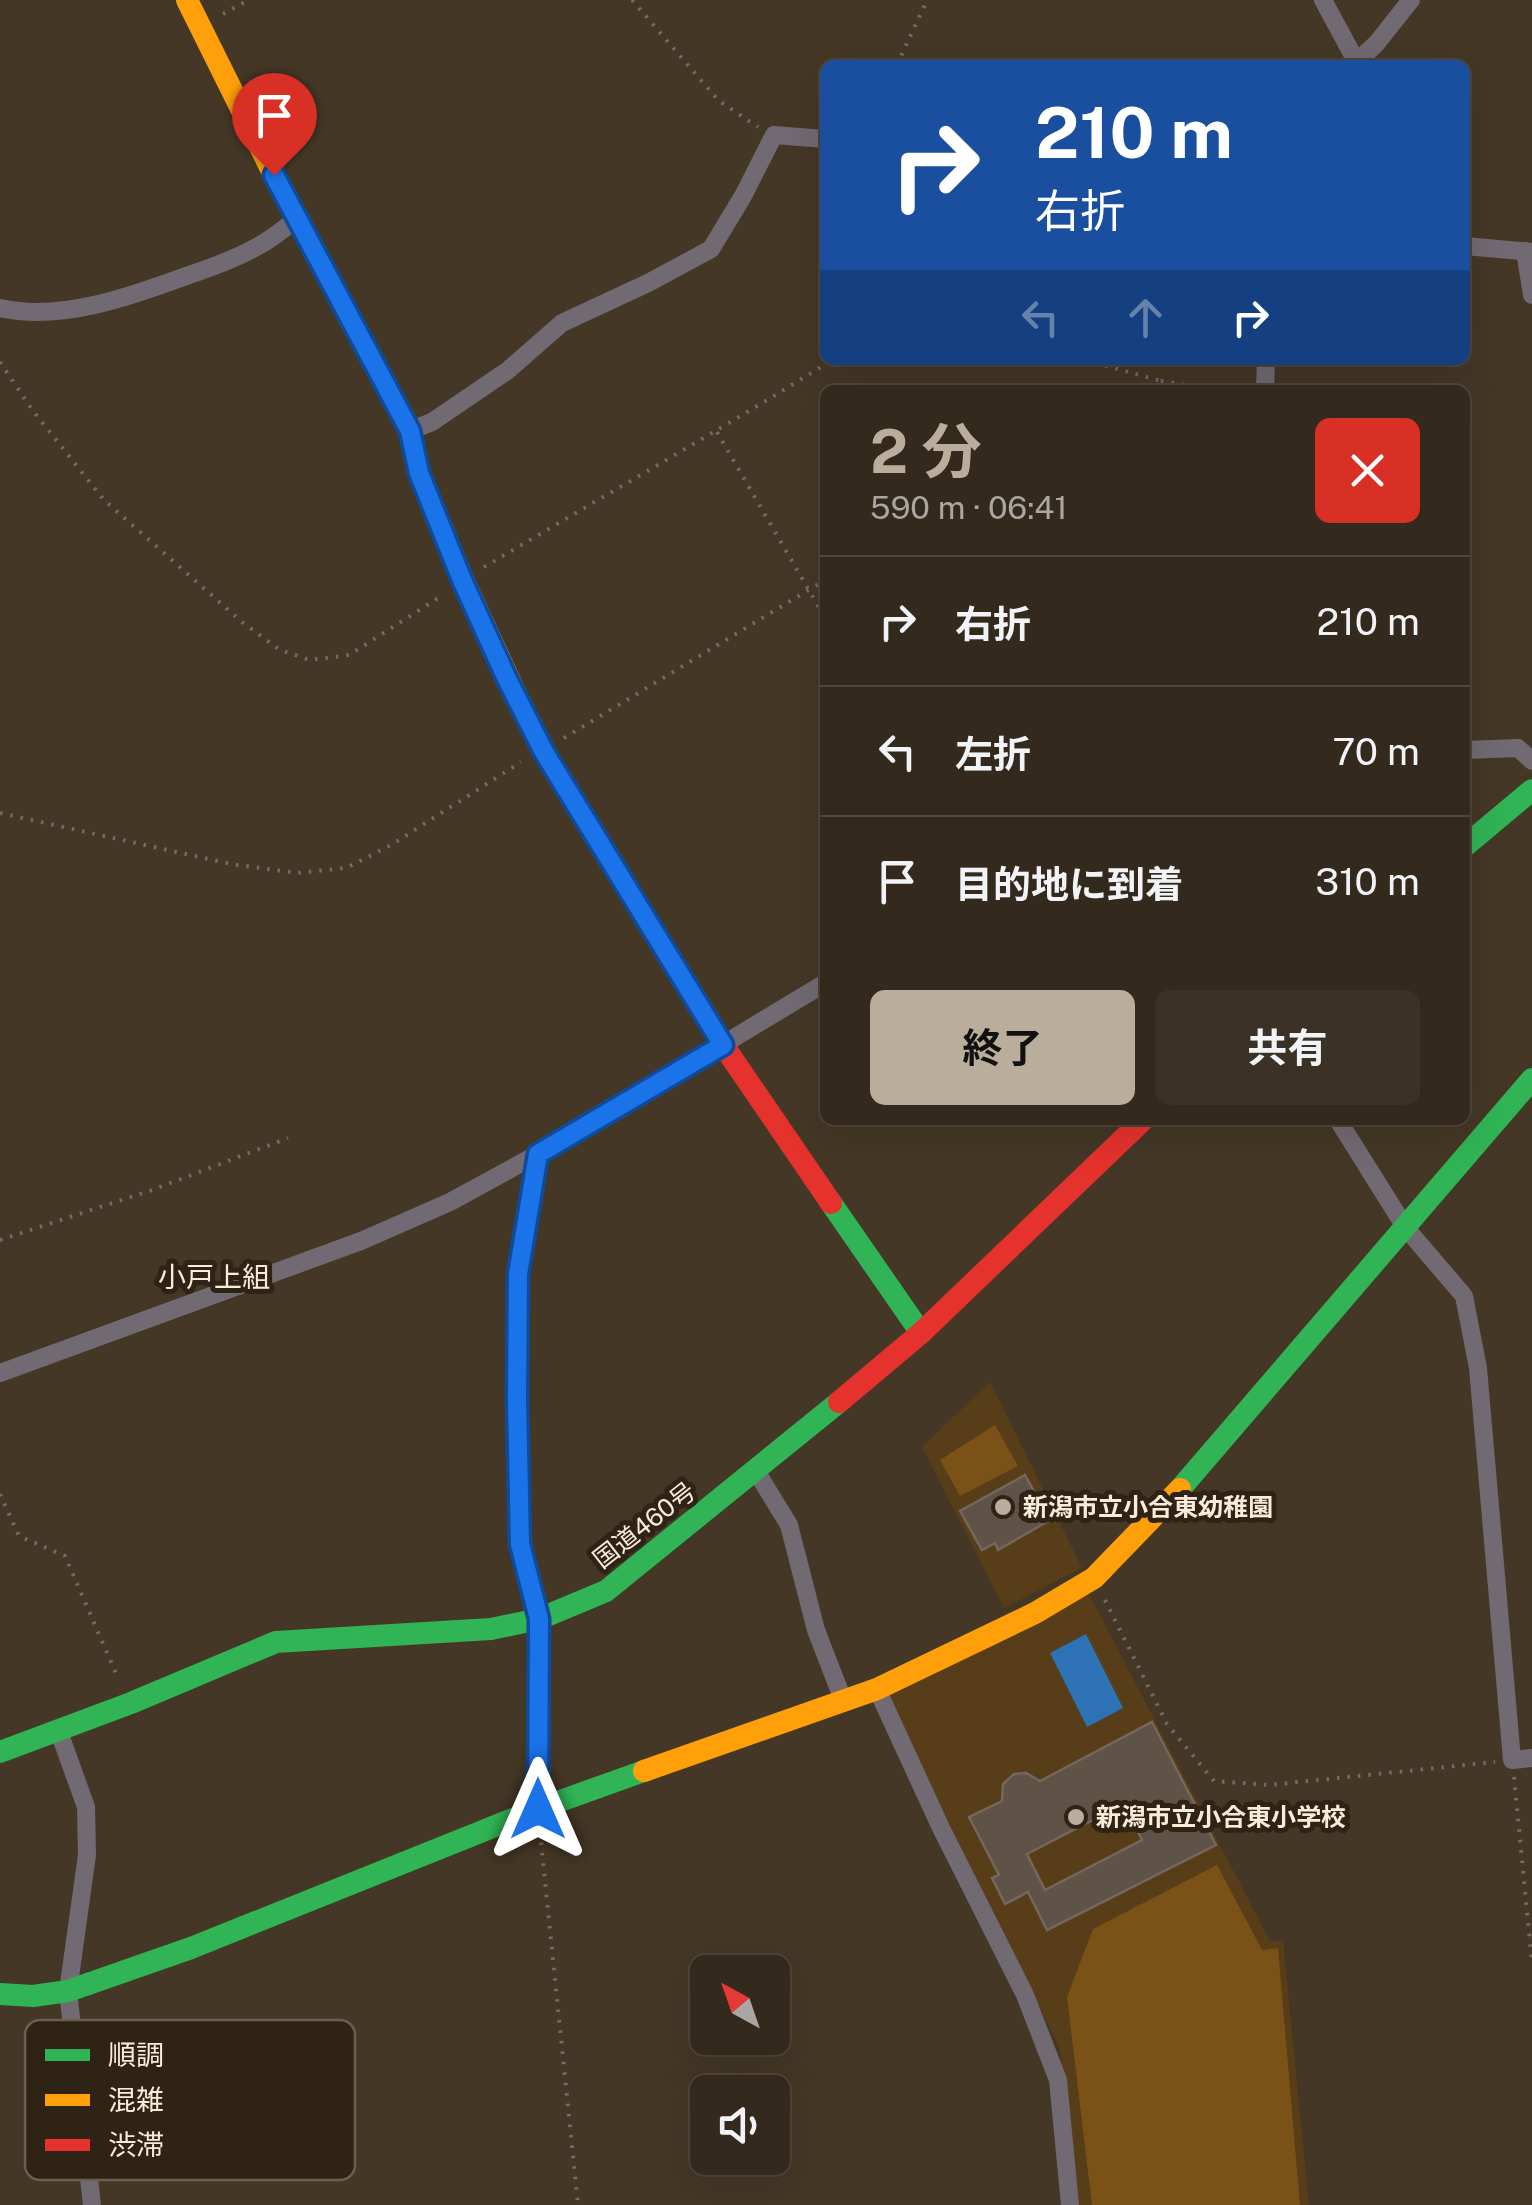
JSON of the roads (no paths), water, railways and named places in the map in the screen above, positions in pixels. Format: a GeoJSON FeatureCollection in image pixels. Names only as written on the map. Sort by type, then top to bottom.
{"type":"FeatureCollection","features":[{"type":"Feature","properties":{"kind":"main road"},"geometry":{"type":"LineString","coordinates":[[187,0],[410,431],[419,473],[462,580],[544,752],[723,1045],[921,1333]]}},
{"type":"Feature","properties":{"kind":"main road"},"geometry":{"type":"LineString","coordinates":[[1470,842],[1532,790]]}},
{"type":"Feature","properties":{"kind":"main road"},"geometry":{"type":"LineString","coordinates":[[0,1994],[33,1996],[68,1991],[191,1948],[538,1809],[877,1689],[1036,1613],[1094,1578],[1198,1470],[1532,1079]]}},
{"type":"Feature","properties":{"kind":"main road","name":"国道460号"},"geometry":{"type":"LineString","coordinates":[[0,1752],[131,1704],[276,1642],[492,1629],[539,1619],[606,1591],[921,1333],[1138,1125]]}},
{"type":"Feature","properties":{"kind":"street"},"geometry":{"type":"LineString","coordinates":[[1323,0],[1353,60]]}},
{"type":"Feature","properties":{"kind":"street"},"geometry":{"type":"LineString","coordinates":[[1358,60],[1410,0]]}},
{"type":"Feature","properties":{"kind":"street"},"geometry":{"type":"LineString","coordinates":[[410,431],[432,422],[507,371],[562,323],[711,249],[774,135],[820,138]]}},
{"type":"Feature","properties":{"kind":"street"},"geometry":{"type":"LineString","coordinates":[[0,308],[20,313],[90,306],[144,291],[232,260],[263,244],[298,218]]}},
{"type":"Feature","properties":{"kind":"street"},"geometry":{"type":"LineString","coordinates":[[1470,246],[1529,252],[1532,294]]}},
{"type":"Feature","properties":{"kind":"street"},"geometry":{"type":"LineString","coordinates":[[1470,750],[1518,748],[1532,761]]}},
{"type":"Feature","properties":{"kind":"street"},"geometry":{"type":"LineString","coordinates":[[0,1373],[361,1241],[450,1202],[820,986]]}},
{"type":"Feature","properties":{"kind":"street"},"geometry":{"type":"LineString","coordinates":[[1341,1125],[1405,1227],[1464,1296],[1478,1368],[1512,1760],[1532,1758]]}},
{"type":"Feature","properties":{"kind":"street"},"geometry":{"type":"LineString","coordinates":[[538,1154],[518,1274],[517,1399],[520,1544],[539,1619],[538,1809]]}},
{"type":"Feature","properties":{"kind":"street"},"geometry":{"type":"LineString","coordinates":[[756,1471],[789,1525],[816,1630],[843,1700]]}},
{"type":"Feature","properties":{"kind":"street"},"geometry":{"type":"LineString","coordinates":[[877,1689],[1025,1996],[1058,2080],[1070,2205]]}},
{"type":"Feature","properties":{"kind":"street"},"geometry":{"type":"LineString","coordinates":[[58,1730],[86,1807],[87,1855],[68,1991],[71,2020]]}},
{"type":"Feature","properties":{"kind":"street"},"geometry":{"type":"LineString","coordinates":[[89,2180],[92,2205]]}},
{"type":"Feature","properties":{"kind":"water"},"geometry":{"type":"Polygon","coordinates":[[[1086,1634],[1123,1708],[1087,1727],[1050,1653],[1086,1634]]]}},
{"type":"Feature","properties":{"kind":"place","name":"新潟市立小合東幼稚園"},"geometry":{"type":"Point","coordinates":[1003,1507]}},
{"type":"Feature","properties":{"kind":"place","name":"新潟市立小合東小学校"},"geometry":{"type":"Point","coordinates":[1076,1817]}},
{"type":"Feature","properties":{"kind":"district","name":"小戸上組"},"geometry":{"type":"Point","coordinates":[214,1277]}}]}
